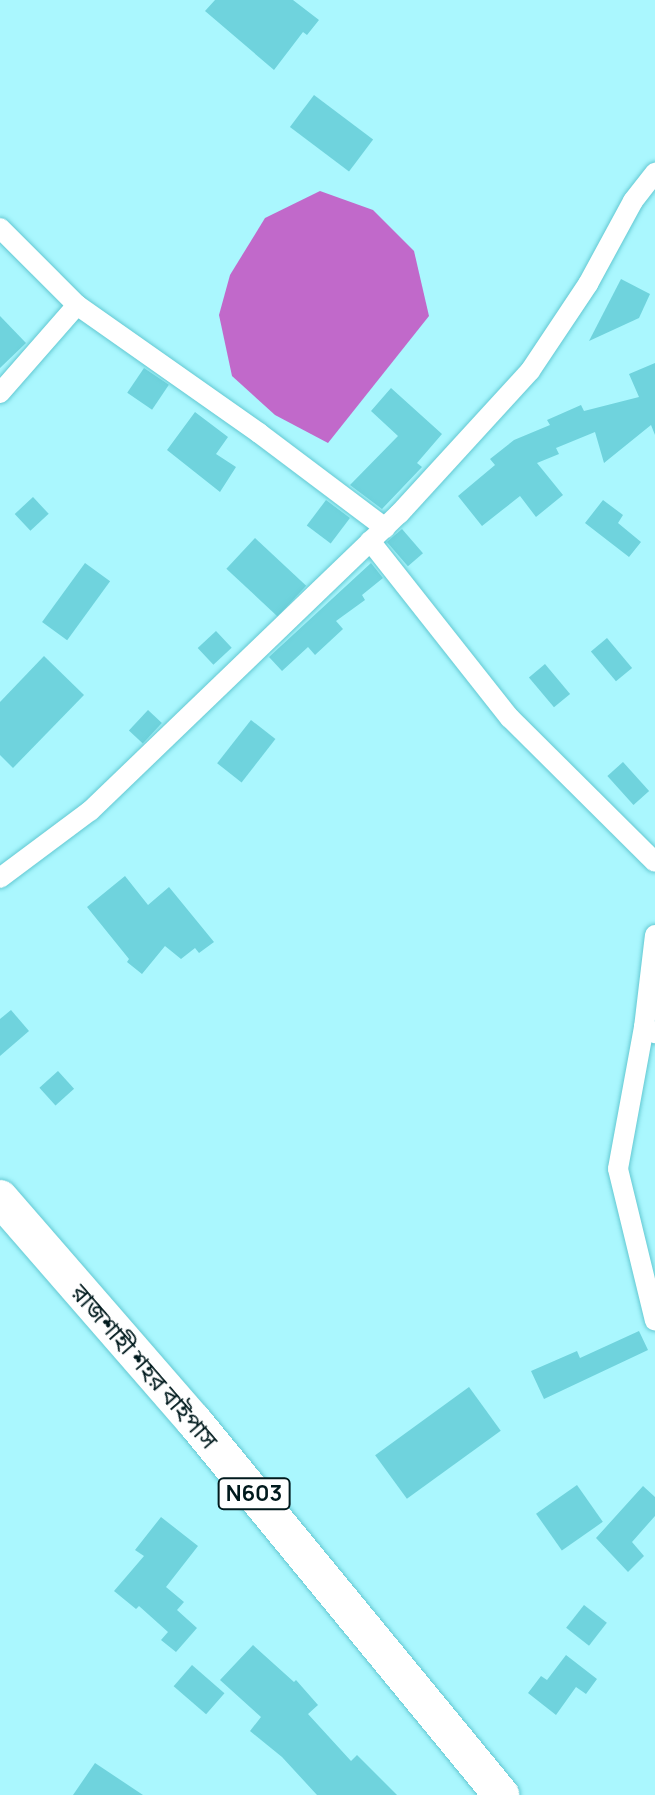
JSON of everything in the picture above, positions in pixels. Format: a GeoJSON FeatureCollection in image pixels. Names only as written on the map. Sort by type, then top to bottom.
{"type":"FeatureCollection","features":[{"type":"Feature","properties":{"kind":"highway","name":"রাজশাহী শহর বাইপাস"},"geometry":{"type":"LineString","coordinates":[[0,1198],[194,1421],[501,1795]]}},
{"type":"Feature","properties":{"kind":"street"},"geometry":{"type":"LineString","coordinates":[[0,878],[90,811],[378,534],[530,371],[588,284],[633,201],[655,173]]}},
{"type":"Feature","properties":{"kind":"street"},"geometry":{"type":"LineString","coordinates":[[0,228],[77,305],[259,433],[378,534],[510,718],[655,862]]}},
{"type":"Feature","properties":{"kind":"street"},"geometry":{"type":"LineString","coordinates":[[0,393],[77,305]]}},
{"type":"Feature","properties":{"kind":"street"},"geometry":{"type":"LineString","coordinates":[[655,935],[650,1030],[618,1169],[655,1321]]}},
{"type":"Feature","properties":{"kind":"shaded area"},"geometry":{"type":"Polygon","coordinates":[[[320,191],[373,210],[414,251],[429,316],[328,443],[275,415],[232,376],[219,315],[230,275],[265,218],[320,191]]]}},
{"type":"Feature","properties":{"kind":"building"},"geometry":{"type":"Polygon","coordinates":[[[215,0],[293,0],[319,20],[307,35],[303,32],[274,70],[205,11],[215,0]]]}},
{"type":"Feature","properties":{"kind":"building"},"geometry":{"type":"Polygon","coordinates":[[[314,95],[373,140],[349,171],[290,127],[314,95]]]}},
{"type":"Feature","properties":{"kind":"building"},"geometry":{"type":"Polygon","coordinates":[[[621,279],[650,294],[639,318],[589,341],[621,279]]]}},
{"type":"Feature","properties":{"kind":"building"},"geometry":{"type":"Polygon","coordinates":[[[0,316],[26,343],[0,368],[0,316]]]}},
{"type":"Feature","properties":{"kind":"building"},"geometry":{"type":"Polygon","coordinates":[[[655,363],[655,435],[651,425],[604,463],[595,432],[556,448],[559,454],[537,463],[563,495],[536,517],[520,496],[482,526],[458,496],[495,465],[490,459],[514,440],[550,425],[547,420],[581,405],[584,411],[639,397],[629,374],[655,363]]]}},
{"type":"Feature","properties":{"kind":"building"},"geometry":{"type":"Polygon","coordinates":[[[144,368],[169,385],[152,410],[127,393],[144,368]]]}},
{"type":"Feature","properties":{"kind":"building"},"geometry":{"type":"Polygon","coordinates":[[[391,388],[442,434],[417,463],[422,467],[382,509],[350,485],[398,436],[371,411],[391,388]]]}},
{"type":"Feature","properties":{"kind":"building"},"geometry":{"type":"Polygon","coordinates":[[[195,412],[228,437],[216,454],[236,467],[220,492],[167,450],[195,412]]]}},
{"type":"Feature","properties":{"kind":"building"},"geometry":{"type":"Polygon","coordinates":[[[33,497],[49,514],[30,531],[15,514],[33,497]]]}},
{"type":"Feature","properties":{"kind":"building"},"geometry":{"type":"Polygon","coordinates":[[[326,500],[350,518],[331,544],[307,526],[326,500]]]}},
{"type":"Feature","properties":{"kind":"building"},"geometry":{"type":"Polygon","coordinates":[[[603,500],[623,515],[618,523],[641,542],[629,557],[585,523],[603,500]]]}},
{"type":"Feature","properties":{"kind":"building"},"geometry":{"type":"Polygon","coordinates":[[[402,529],[423,553],[408,566],[387,542],[402,529]]]}},
{"type":"Feature","properties":{"kind":"building"},"geometry":{"type":"Polygon","coordinates":[[[255,538],[306,586],[278,616],[226,569],[255,538]]]}},
{"type":"Feature","properties":{"kind":"building"},"geometry":{"type":"Polygon","coordinates":[[[85,563],[110,581],[67,640],[42,622],[85,563]]]}},
{"type":"Feature","properties":{"kind":"building"},"geometry":{"type":"Polygon","coordinates":[[[371,563],[383,578],[362,595],[365,600],[336,621],[343,629],[315,655],[308,647],[282,671],[269,657],[371,563]]]}},
{"type":"Feature","properties":{"kind":"building"},"geometry":{"type":"Polygon","coordinates":[[[216,631],[232,648],[213,665],[198,648],[216,631]]]}},
{"type":"Feature","properties":{"kind":"building"},"geometry":{"type":"Polygon","coordinates":[[[607,638],[632,668],[616,681],[591,651],[607,638]]]}},
{"type":"Feature","properties":{"kind":"building"},"geometry":{"type":"Polygon","coordinates":[[[44,656],[84,695],[13,768],[0,755],[0,702],[44,656]]]}},
{"type":"Feature","properties":{"kind":"building"},"geometry":{"type":"Polygon","coordinates":[[[545,664],[570,694],[554,707],[529,677],[545,664]]]}},
{"type":"Feature","properties":{"kind":"building"},"geometry":{"type":"Polygon","coordinates":[[[148,710],[162,723],[143,743],[129,730],[148,710]]]}},
{"type":"Feature","properties":{"kind":"building"},"geometry":{"type":"Polygon","coordinates":[[[251,720],[275,739],[242,782],[217,763],[251,720]]]}},
{"type":"Feature","properties":{"kind":"building"},"geometry":{"type":"Polygon","coordinates":[[[623,762],[649,791],[633,805],[607,776],[623,762]]]}},
{"type":"Feature","properties":{"kind":"building"},"geometry":{"type":"Polygon","coordinates":[[[125,876],[148,905],[169,887],[214,942],[199,953],[195,948],[181,959],[165,946],[142,974],[127,962],[129,959],[87,907],[125,876]]]}},
{"type":"Feature","properties":{"kind":"building"},"geometry":{"type":"Polygon","coordinates":[[[11,1010],[29,1031],[0,1056],[0,1019],[11,1010]]]}},
{"type":"Feature","properties":{"kind":"building"},"geometry":{"type":"Polygon","coordinates":[[[58,1071],[74,1089],[55,1106],[39,1088],[58,1071]]]}},
{"type":"Feature","properties":{"kind":"building"},"geometry":{"type":"Polygon","coordinates":[[[639,1331],[648,1350],[544,1399],[531,1371],[577,1351],[580,1358],[639,1331]]]}},
{"type":"Feature","properties":{"kind":"building"},"geometry":{"type":"Polygon","coordinates":[[[469,1387],[501,1431],[407,1499],[375,1455],[469,1387]]]}},
{"type":"Feature","properties":{"kind":"building"},"geometry":{"type":"Polygon","coordinates":[[[577,1485],[603,1522],[562,1551],[536,1514],[577,1485]]]}},
{"type":"Feature","properties":{"kind":"building"},"geometry":{"type":"Polygon","coordinates":[[[643,1486],[655,1497],[655,1516],[632,1542],[644,1556],[628,1572],[596,1538],[643,1486]]]}},
{"type":"Feature","properties":{"kind":"building"},"geometry":{"type":"Polygon","coordinates":[[[161,1517],[198,1546],[166,1587],[184,1602],[177,1610],[197,1628],[176,1652],[161,1640],[168,1632],[139,1606],[136,1609],[114,1591],[144,1556],[135,1550],[161,1517]]]}},
{"type":"Feature","properties":{"kind":"building"},"geometry":{"type":"Polygon","coordinates":[[[584,1605],[607,1623],[589,1646],[566,1628],[584,1605]]]}},
{"type":"Feature","properties":{"kind":"building"},"geometry":{"type":"Polygon","coordinates":[[[253,1645],[294,1682],[296,1680],[318,1705],[308,1714],[351,1761],[357,1755],[397,1795],[317,1795],[282,1757],[250,1731],[261,1717],[220,1680],[253,1645]]]}},
{"type":"Feature","properties":{"kind":"building"},"geometry":{"type":"Polygon","coordinates":[[[566,1655],[597,1679],[586,1694],[576,1687],[556,1715],[528,1693],[541,1676],[547,1680],[566,1655]]]}},
{"type":"Feature","properties":{"kind":"building"},"geometry":{"type":"Polygon","coordinates":[[[192,1665],[224,1693],[206,1714],[174,1686],[192,1665]]]}},
{"type":"Feature","properties":{"kind":"building"},"geometry":{"type":"Polygon","coordinates":[[[95,1763],[143,1795],[73,1795],[95,1763]]]}}]}
